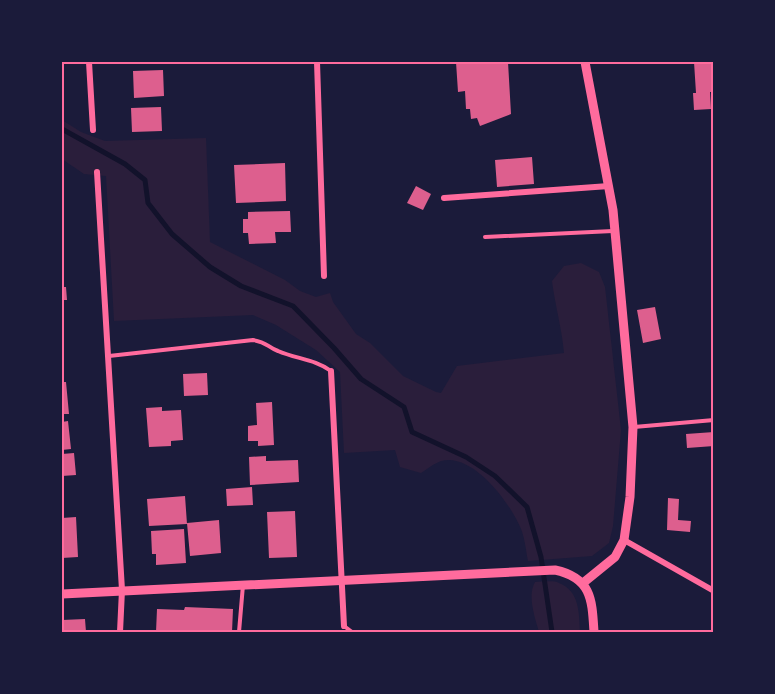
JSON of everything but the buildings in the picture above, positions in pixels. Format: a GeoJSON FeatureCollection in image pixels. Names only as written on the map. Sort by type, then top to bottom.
{"type":"FeatureCollection","features":[{"type":"Feature","properties":{"kind":"street"},"geometry":{"type":"LineString","coordinates":[[89,62],[93,130]]}},
{"type":"Feature","properties":{"kind":"street"},"geometry":{"type":"LineString","coordinates":[[317,62],[324,276]]}},
{"type":"Feature","properties":{"kind":"street"},"geometry":{"type":"LineString","coordinates":[[583,583],[615,557],[624,540],[630,497],[633,427],[615,231],[609,186],[585,62]]}},
{"type":"Feature","properties":{"kind":"street"},"geometry":{"type":"LineString","coordinates":[[97,172],[122,590],[120,633]]}},
{"type":"Feature","properties":{"kind":"street"},"geometry":{"type":"LineString","coordinates":[[444,198],[609,186]]}},
{"type":"Feature","properties":{"kind":"street"},"geometry":{"type":"LineString","coordinates":[[331,371],[344,626]]}},
{"type":"Feature","properties":{"kind":"street"},"geometry":{"type":"LineString","coordinates":[[624,540],[714,591]]}},
{"type":"Feature","properties":{"kind":"street"},"geometry":{"type":"LineString","coordinates":[[62,594],[555,570],[570,573],[583,583],[590,598],[594,633]]}},
{"type":"Feature","properties":{"kind":"lane"},"geometry":{"type":"LineString","coordinates":[[485,237],[615,231]]}},
{"type":"Feature","properties":{"kind":"lane"},"geometry":{"type":"LineString","coordinates":[[108,356],[253,340],[265,342],[274,350],[304,358],[331,371]]}},
{"type":"Feature","properties":{"kind":"lane"},"geometry":{"type":"LineString","coordinates":[[633,427],[714,420]]}},
{"type":"Feature","properties":{"kind":"lane"},"geometry":{"type":"LineString","coordinates":[[239,633],[243,584]]}},
{"type":"Feature","properties":{"kind":"lane"},"geometry":{"type":"LineString","coordinates":[[344,626],[351,633]]}},
{"type":"Feature","properties":{"kind":"shaded area"},"geometry":{"type":"Polygon","coordinates":[[[62,120],[81,132],[105,141],[206,138],[210,242],[285,280],[300,291],[316,297],[330,293],[333,302],[356,334],[370,343],[403,376],[436,392],[441,393],[457,366],[564,353],[552,281],[564,266],[581,263],[599,272],[605,287],[621,430],[613,526],[609,543],[592,556],[528,561],[522,533],[509,507],[489,482],[466,464],[453,460],[441,461],[421,473],[400,467],[395,450],[344,453],[340,372],[316,350],[276,325],[253,315],[114,321],[106,176],[84,174],[62,159],[62,120]]]}},
{"type":"Feature","properties":{"kind":"shaded area"},"geometry":{"type":"Polygon","coordinates":[[[535,582],[557,582],[571,592],[577,604],[580,632],[539,632],[532,600],[535,582]]]}},
{"type":"Feature","properties":{"kind":"waterway"},"geometry":{"type":"LineString","coordinates":[[62,129],[125,164],[145,180],[148,203],[172,234],[210,267],[241,286],[293,306],[361,379],[404,407],[412,432],[466,457],[495,476],[527,507],[541,557],[552,632]]}}]}
